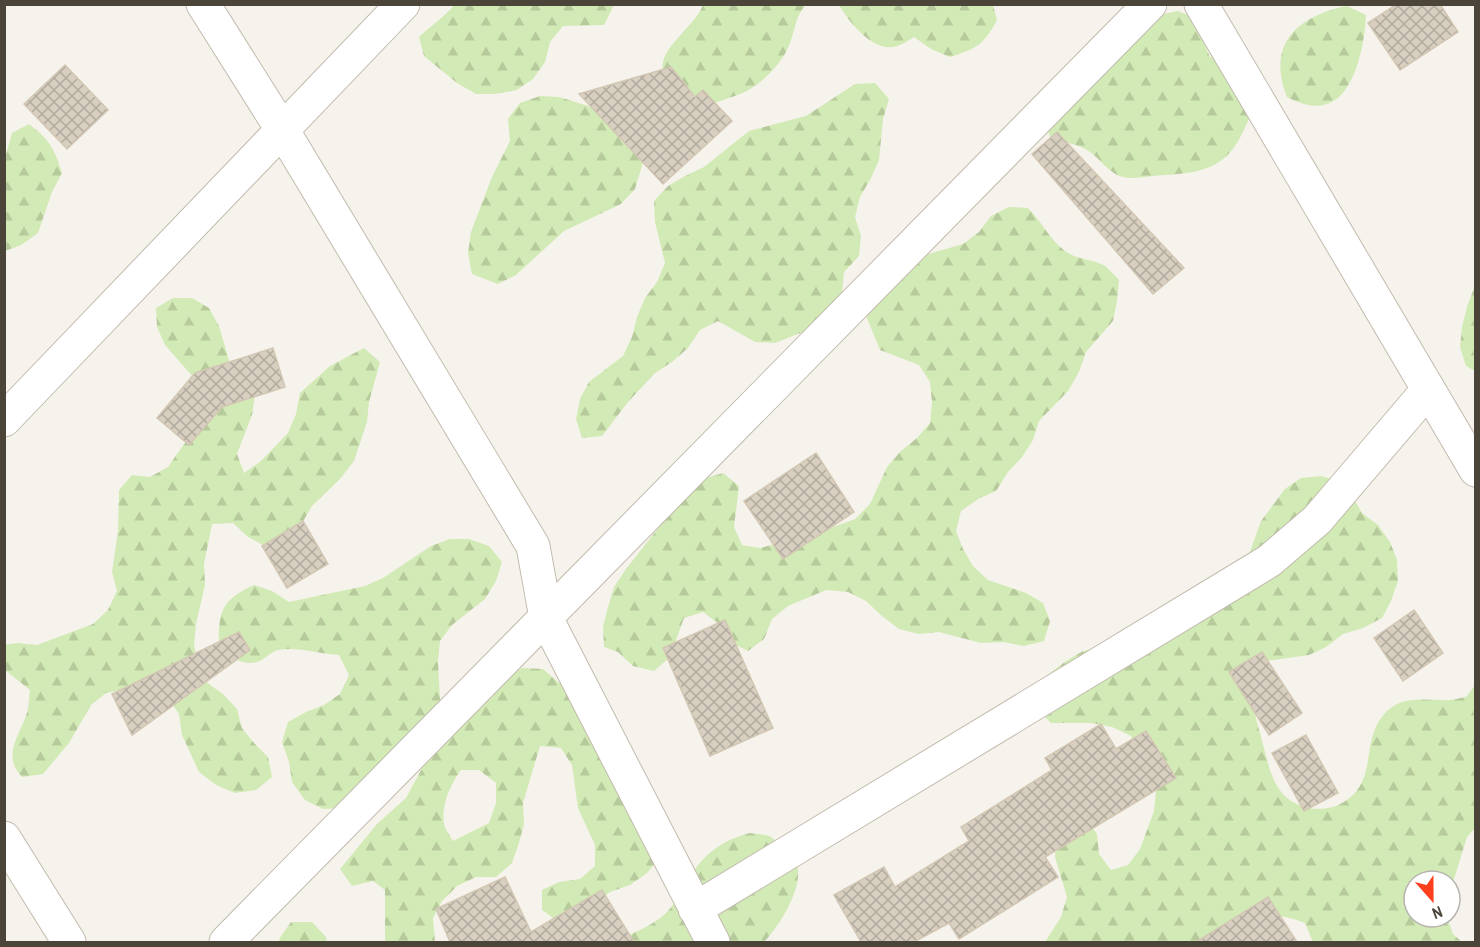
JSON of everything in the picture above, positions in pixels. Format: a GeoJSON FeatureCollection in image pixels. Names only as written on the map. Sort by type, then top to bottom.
{"type":"FeatureCollection","features":[{"type":"Feature","properties":{"kind":"street"},"geometry":{"type":"LineString","coordinates":[[202,4],[283,131],[533,546],[546,618],[713,942]]}},
{"type":"Feature","properties":{"kind":"street"},"geometry":{"type":"LineString","coordinates":[[4,420],[403,4]]}},
{"type":"Feature","properties":{"kind":"street"},"geometry":{"type":"LineString","coordinates":[[226,942],[1150,4]]}},
{"type":"Feature","properties":{"kind":"street"},"geometry":{"type":"LineString","coordinates":[[1201,4],[1427,391],[1476,470]]}},
{"type":"Feature","properties":{"kind":"street"},"geometry":{"type":"LineString","coordinates":[[695,909],[1269,561],[1317,520],[1427,391]]}},
{"type":"Feature","properties":{"kind":"street"},"geometry":{"type":"LineString","coordinates":[[4,838],[69,942]]}},
{"type":"Feature","properties":{"kind":"green space"},"geometry":{"type":"Polygon","coordinates":[[[455,4],[614,5],[604,25],[563,26],[550,42],[545,62],[533,79],[517,90],[495,94],[476,94],[457,83],[424,56],[419,37],[455,4]]]}},
{"type":"Feature","properties":{"kind":"green space"},"geometry":{"type":"Polygon","coordinates":[[[703,5],[806,5],[798,18],[787,50],[773,70],[747,91],[708,106],[665,86],[662,68],[670,48],[694,20],[703,5]]]}},
{"type":"Feature","properties":{"kind":"green space"},"geometry":{"type":"Polygon","coordinates":[[[839,5],[993,5],[997,20],[988,35],[978,45],[950,57],[931,49],[914,37],[897,46],[888,47],[871,41],[856,28],[839,5]]]}},
{"type":"Feature","properties":{"kind":"green space"},"geometry":{"type":"Polygon","coordinates":[[[1347,6],[1366,15],[1361,52],[1352,79],[1345,90],[1337,99],[1317,106],[1306,105],[1287,97],[1281,78],[1280,62],[1290,35],[1314,17],[1347,6]]]}},
{"type":"Feature","properties":{"kind":"green space"},"geometry":{"type":"Polygon","coordinates":[[[1178,11],[1197,19],[1210,57],[1230,59],[1254,106],[1232,150],[1213,166],[1200,170],[1128,178],[1114,173],[1081,147],[1051,140],[1045,121],[1159,15],[1178,11]]]}},
{"type":"Feature","properties":{"kind":"green space"},"geometry":{"type":"Polygon","coordinates":[[[875,83],[889,99],[883,119],[879,160],[860,197],[855,217],[861,236],[859,256],[844,272],[842,293],[832,311],[816,327],[775,343],[755,342],[718,321],[700,330],[688,348],[655,373],[628,402],[602,436],[582,438],[576,419],[580,399],[589,382],[623,356],[645,298],[657,282],[665,263],[655,222],[654,201],[668,186],[704,167],[749,131],[806,116],[855,84],[875,83]]]}},
{"type":"Feature","properties":{"kind":"green space"},"geometry":{"type":"Polygon","coordinates":[[[540,96],[559,97],[598,109],[647,149],[635,189],[621,204],[564,231],[516,275],[498,284],[472,274],[468,253],[471,232],[492,177],[510,141],[508,119],[520,103],[540,96]]]}},
{"type":"Feature","properties":{"kind":"green space"},"geometry":{"type":"Polygon","coordinates":[[[29,124],[50,145],[62,173],[52,192],[38,233],[21,245],[5,251],[5,158],[12,133],[29,124]]]}},
{"type":"Feature","properties":{"kind":"green space"},"geometry":{"type":"Polygon","coordinates":[[[1009,207],[1028,208],[1065,251],[1105,266],[1119,280],[1113,321],[1086,352],[1079,372],[1068,391],[1039,421],[1033,440],[996,491],[978,499],[961,511],[956,531],[973,566],[988,580],[1026,593],[1043,603],[1050,621],[1044,641],[1024,646],[1003,642],[981,643],[939,632],[919,634],[899,629],[866,601],[848,592],[826,590],[788,606],[772,619],[764,639],[748,651],[730,642],[719,624],[703,612],[684,618],[670,657],[654,671],[633,666],[618,652],[604,647],[603,627],[614,587],[663,522],[703,479],[723,473],[739,486],[734,527],[742,545],[760,548],[817,533],[855,519],[870,504],[887,467],[930,423],[932,402],[930,382],[919,365],[880,350],[864,311],[925,255],[963,244],[979,232],[991,216],[1009,207]]]}},
{"type":"Feature","properties":{"kind":"green space"},"geometry":{"type":"Polygon","coordinates":[[[1475,285],[1475,371],[1466,366],[1460,347],[1462,327],[1475,285]]]}},
{"type":"Feature","properties":{"kind":"green space"},"geometry":{"type":"Polygon","coordinates":[[[173,298],[192,298],[209,308],[219,326],[230,364],[255,395],[252,415],[237,454],[244,473],[261,461],[288,433],[296,414],[300,393],[330,366],[364,348],[380,362],[369,402],[367,422],[354,461],[340,479],[312,506],[301,525],[267,547],[248,537],[233,523],[212,524],[204,564],[205,585],[196,624],[194,645],[198,664],[206,682],[223,694],[237,709],[242,728],[268,757],[272,777],[256,790],[235,793],[216,785],[199,772],[182,735],[179,714],[167,697],[126,689],[106,693],[91,705],[69,743],[43,774],[22,777],[13,760],[13,752],[28,709],[30,690],[5,670],[4,645],[17,643],[37,645],[93,624],[108,610],[117,591],[112,572],[118,531],[119,490],[132,475],[150,477],[168,467],[191,434],[193,377],[165,345],[157,327],[156,308],[173,298]]]}},
{"type":"Feature","properties":{"kind":"green space"},"geometry":{"type":"Polygon","coordinates":[[[1321,476],[1339,481],[1352,496],[1362,513],[1378,525],[1390,542],[1397,560],[1398,581],[1382,618],[1363,628],[1343,634],[1326,647],[1309,655],[1267,661],[1255,710],[1271,774],[1282,793],[1298,805],[1318,809],[1338,805],[1357,791],[1363,780],[1373,733],[1387,711],[1407,701],[1449,700],[1466,697],[1475,685],[1475,828],[1467,837],[1457,869],[1402,869],[1402,929],[1451,929],[1453,934],[1462,942],[1313,942],[1305,923],[1291,918],[1266,916],[1255,917],[1233,926],[1210,942],[1045,942],[1061,917],[1067,897],[1055,857],[1057,836],[1085,818],[1097,834],[1099,854],[1111,870],[1128,865],[1140,849],[1154,811],[1156,792],[1151,772],[1131,736],[1112,727],[1091,723],[1051,723],[1036,708],[1038,688],[1050,673],[1066,661],[1083,651],[1102,647],[1149,618],[1163,605],[1247,560],[1261,521],[1285,489],[1301,478],[1321,476]]]}},
{"type":"Feature","properties":{"kind":"green space"},"geometry":{"type":"Polygon","coordinates":[[[450,539],[469,539],[489,546],[502,562],[496,581],[485,599],[452,625],[440,641],[438,661],[440,700],[429,719],[344,808],[323,809],[305,800],[292,782],[289,762],[282,742],[288,722],[324,705],[340,694],[349,675],[339,655],[285,649],[272,652],[260,661],[246,663],[237,660],[219,648],[219,625],[224,609],[234,596],[254,585],[272,591],[289,602],[365,586],[383,578],[431,546],[450,539]]]}},
{"type":"Feature","properties":{"kind":"green space"},"geometry":{"type":"Polygon","coordinates":[[[522,668],[543,669],[573,695],[660,857],[647,873],[630,885],[610,892],[559,922],[542,910],[542,890],[559,882],[580,879],[595,866],[595,845],[578,808],[572,765],[561,748],[540,746],[523,803],[524,824],[512,863],[496,877],[476,877],[457,886],[442,901],[433,918],[435,942],[385,942],[385,890],[373,881],[352,886],[340,869],[377,824],[406,798],[426,761],[461,714],[480,709],[497,685],[522,668]],[[461,770],[447,796],[443,817],[446,830],[453,841],[489,823],[496,803],[496,783],[479,770],[461,770]]]}},
{"type":"Feature","properties":{"kind":"green space"},"geometry":{"type":"Polygon","coordinates":[[[750,833],[769,836],[789,854],[797,866],[797,885],[793,896],[776,927],[764,942],[614,942],[660,918],[673,905],[695,869],[708,855],[722,844],[750,833]]]}},
{"type":"Feature","properties":{"kind":"green space"},"geometry":{"type":"Polygon","coordinates":[[[291,922],[312,922],[326,937],[327,942],[280,942],[279,939],[291,922]]]}},
{"type":"Feature","properties":{"kind":"building"},"geometry":{"type":"Polygon","coordinates":[[[1397,4],[1440,4],[1458,32],[1400,70],[1368,23],[1397,4]]]}},
{"type":"Feature","properties":{"kind":"building"},"geometry":{"type":"Polygon","coordinates":[[[65,65],[108,110],[67,149],[24,104],[65,65]]]}},
{"type":"Feature","properties":{"kind":"building"},"geometry":{"type":"Polygon","coordinates":[[[671,67],[695,97],[703,90],[732,121],[663,184],[579,94],[671,67]]]}},
{"type":"Feature","properties":{"kind":"building"},"geometry":{"type":"Polygon","coordinates":[[[1057,132],[1184,268],[1153,294],[1032,154],[1057,132]]]}},
{"type":"Feature","properties":{"kind":"building"},"geometry":{"type":"Polygon","coordinates":[[[273,348],[285,387],[222,407],[189,445],[157,418],[195,373],[273,348]]]}},
{"type":"Feature","properties":{"kind":"building"},"geometry":{"type":"Polygon","coordinates":[[[816,453],[854,512],[783,559],[744,501],[816,453]]]}},
{"type":"Feature","properties":{"kind":"building"},"geometry":{"type":"Polygon","coordinates":[[[303,521],[328,564],[287,588],[262,546],[303,521]]]}},
{"type":"Feature","properties":{"kind":"building"},"geometry":{"type":"Polygon","coordinates":[[[1414,610],[1443,653],[1403,681],[1374,638],[1414,610]]]}},
{"type":"Feature","properties":{"kind":"building"},"geometry":{"type":"Polygon","coordinates":[[[725,620],[773,728],[710,756],[663,648],[725,620]]]}},
{"type":"Feature","properties":{"kind":"building"},"geometry":{"type":"Polygon","coordinates":[[[239,632],[250,650],[132,735],[112,694],[239,632]]]}},
{"type":"Feature","properties":{"kind":"building"},"geometry":{"type":"Polygon","coordinates":[[[1262,652],[1302,713],[1269,735],[1229,672],[1262,652]]]}},
{"type":"Feature","properties":{"kind":"building"},"geometry":{"type":"Polygon","coordinates":[[[1101,724],[1116,749],[1146,731],[1176,778],[1045,857],[1058,877],[959,939],[949,923],[914,942],[861,942],[834,895],[884,867],[895,887],[969,841],[961,827],[1052,770],[1045,758],[1101,724]]]}},
{"type":"Feature","properties":{"kind":"building"},"geometry":{"type":"Polygon","coordinates":[[[1306,735],[1338,793],[1304,811],[1272,753],[1306,735]]]}},
{"type":"Feature","properties":{"kind":"building"},"geometry":{"type":"Polygon","coordinates":[[[505,877],[531,932],[602,890],[634,942],[450,942],[436,909],[505,877]]]}},
{"type":"Feature","properties":{"kind":"building"},"geometry":{"type":"Polygon","coordinates":[[[1268,897],[1297,942],[1196,942],[1268,897]]]}}]}
